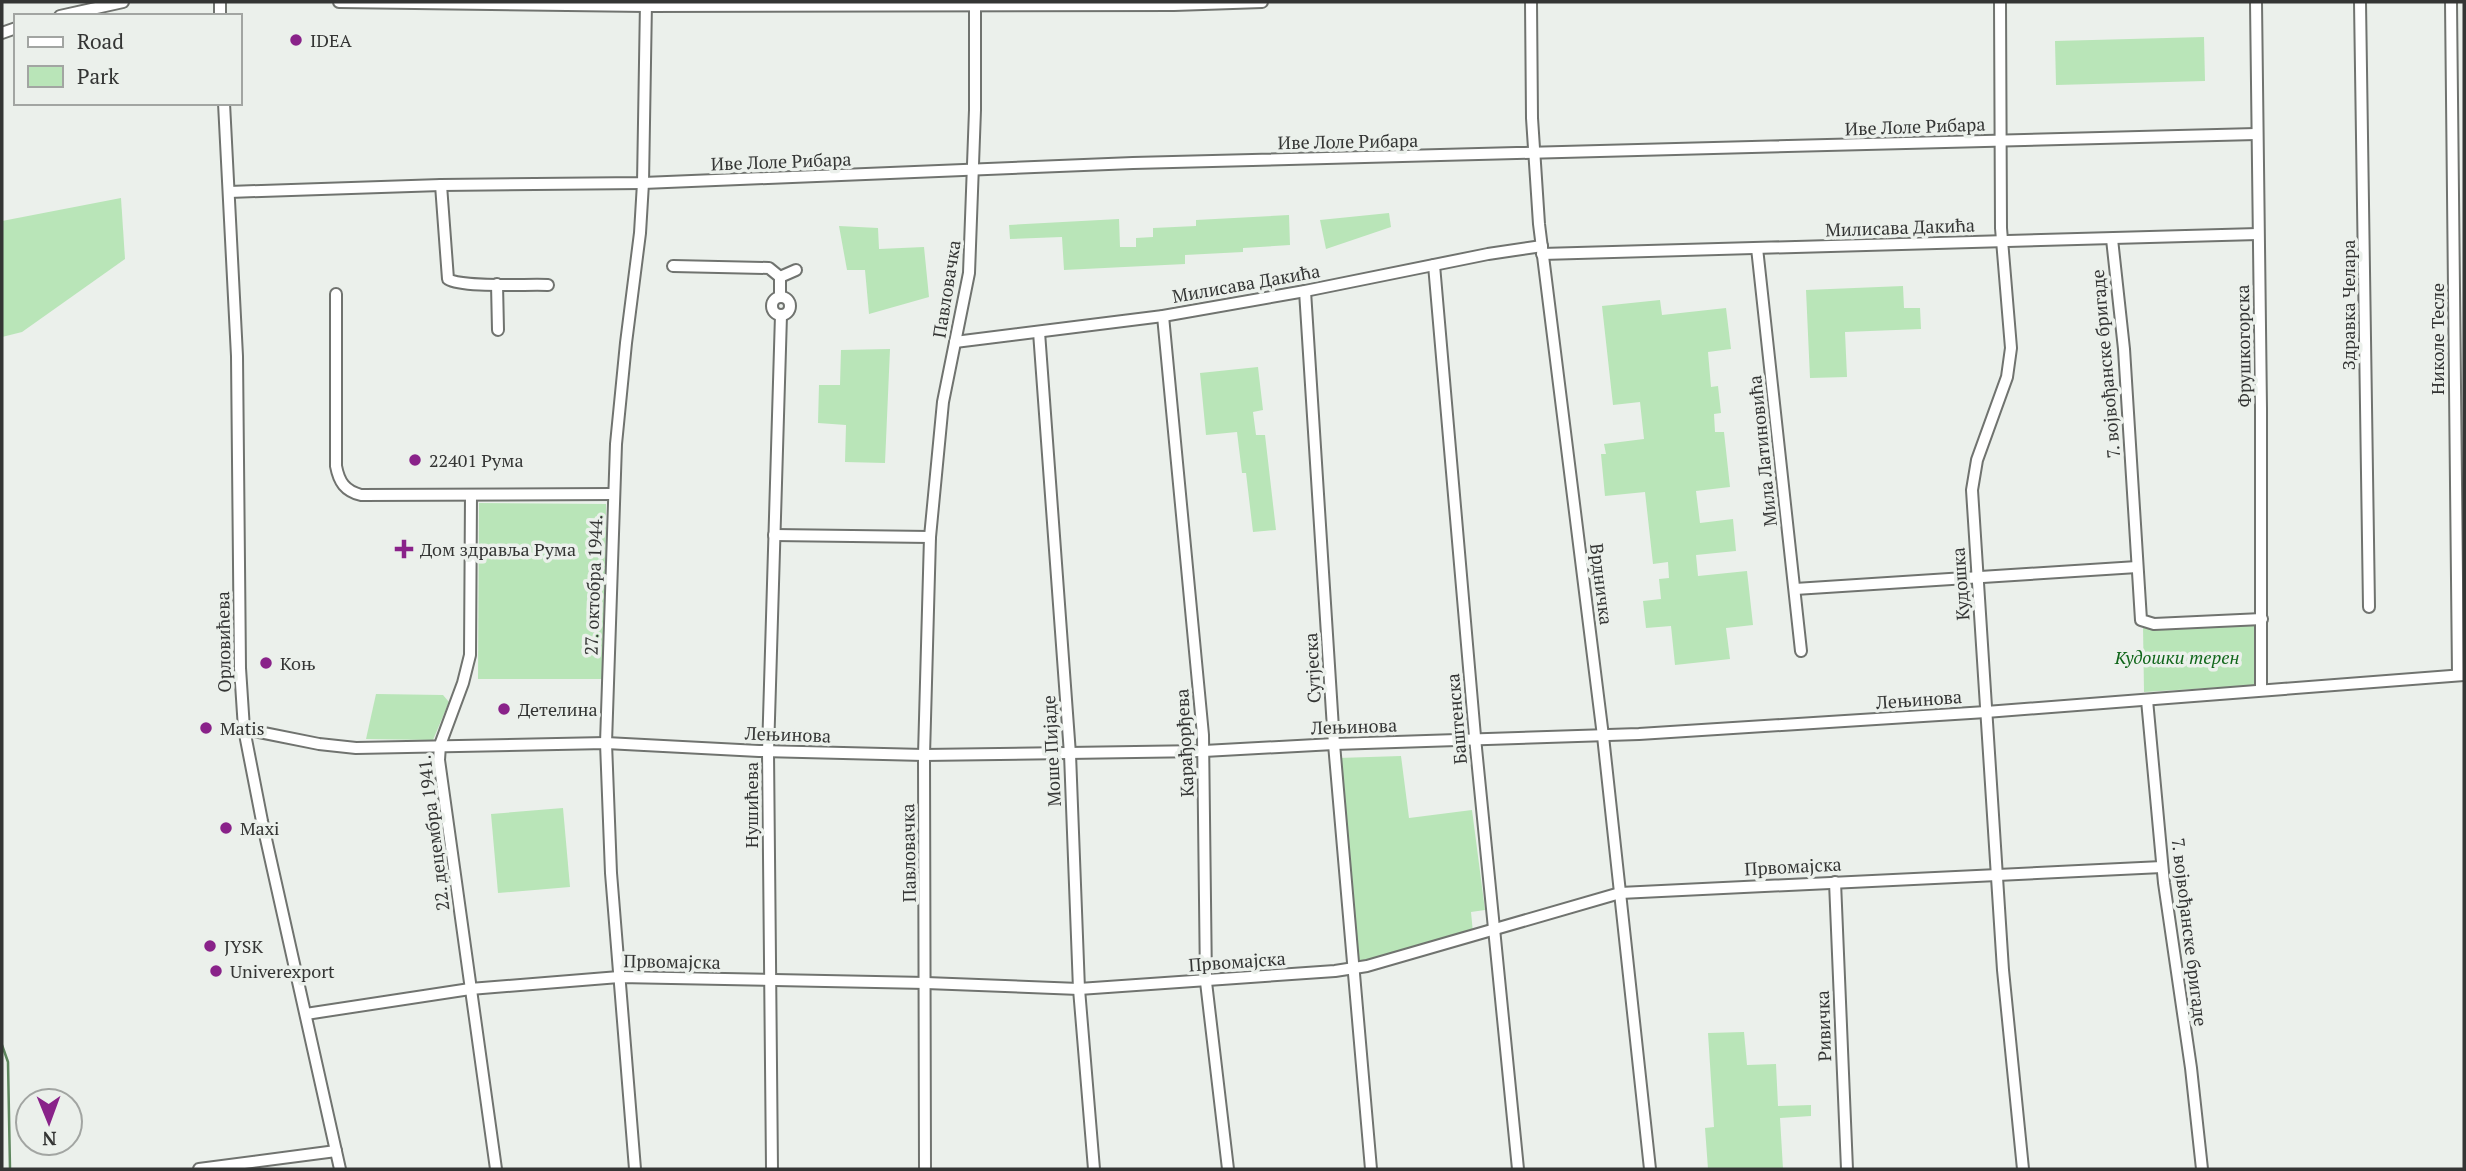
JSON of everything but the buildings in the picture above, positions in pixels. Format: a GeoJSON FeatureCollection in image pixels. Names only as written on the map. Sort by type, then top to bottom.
{"type":"FeatureCollection","features":[{"type":"Feature","properties":{"kind":"street"},"geometry":{"type":"LineString","coordinates":[[69,14],[124,2]]}},
{"type":"Feature","properties":{"kind":"street"},"geometry":{"type":"LineString","coordinates":[[339,2],[1174,5],[1262,2]]}},
{"type":"Feature","properties":{"kind":"street","name":"Врдничка"},"geometry":{"type":"LineString","coordinates":[[1531,2],[1534,154],[1542,250],[1603,736],[1650,1169]]}},
{"type":"Feature","properties":{"kind":"street","name":"Кудошка"},"geometry":{"type":"LineString","coordinates":[[2000,2],[2002,241],[2011,348],[2005,385],[1983,442],[1973,475],[1972,490],[2003,970],[2023,1169]]}},
{"type":"Feature","properties":{"kind":"street","name":"Фрушкогорска"},"geometry":{"type":"LineString","coordinates":[[2256,2],[2261,690]]}},
{"type":"Feature","properties":{"kind":"street","name":"Здравка Челара"},"geometry":{"type":"LineString","coordinates":[[2360,2],[2369,607]]}},
{"type":"Feature","properties":{"kind":"street","name":"Николе Тесле"},"geometry":{"type":"LineString","coordinates":[[2451,2],[2458,131],[2461,675]]}},
{"type":"Feature","properties":{"kind":"street","name":"Павловачка"},"geometry":{"type":"LineString","coordinates":[[925,1169],[924,755],[930,537],[941,416],[970,273],[975,3]]}},
{"type":"Feature","properties":{"kind":"street","name":"27. октобра 1944."},"geometry":{"type":"LineString","coordinates":[[635,1169],[611,873],[606,743],[613,494],[643,183],[646,4]]}},
{"type":"Feature","properties":{"kind":"street","name":"Орловићева"},"geometry":{"type":"LineString","coordinates":[[224,105],[237,356],[240,668],[244,729],[340,1169]]}},
{"type":"Feature","properties":{"kind":"street","name":"Иве Лоле Рибара"},"geometry":{"type":"LineString","coordinates":[[229,192],[441,185],[643,183],[1133,163],[2256,134]]}},
{"type":"Feature","properties":{"kind":"street"},"geometry":{"type":"LineString","coordinates":[[441,185],[448,279],[457,282],[548,285]]}},
{"type":"Feature","properties":{"kind":"street","name":"Милисава Дакића"},"geometry":{"type":"LineString","coordinates":[[955,342],[1163,316],[1434,265],[1542,250],[1757,248],[2258,234]]}},
{"type":"Feature","properties":{"kind":"street","name":"7. војвођанске бригаде"},"geometry":{"type":"LineString","coordinates":[[2112,239],[2124,349],[2141,620],[2154,624],[2262,619]]}},
{"type":"Feature","properties":{"kind":"street","name":"Мила Латиновића"},"geometry":{"type":"LineString","coordinates":[[1757,248],[1801,651]]}},
{"type":"Feature","properties":{"kind":"street","name":"Баштенска"},"geometry":{"type":"LineString","coordinates":[[1434,265],[1475,739],[1518,1169]]}},
{"type":"Feature","properties":{"kind":"street"},"geometry":{"type":"LineString","coordinates":[[673,266],[769,268],[780,277],[796,270]]}},
{"type":"Feature","properties":{"kind":"street","name":"Нушићева"},"geometry":{"type":"LineString","coordinates":[[772,1169],[768,752],[780,315],[772,306],[775,300],[780,298],[780,277]]}},
{"type":"Feature","properties":{"kind":"street"},"geometry":{"type":"LineString","coordinates":[[497,284],[498,330]]}},
{"type":"Feature","properties":{"kind":"street","name":"Сутјеска"},"geometry":{"type":"LineString","coordinates":[[1305,291],[1334,744],[1371,1169]]}},
{"type":"Feature","properties":{"kind":"street"},"geometry":{"type":"LineString","coordinates":[[336,294],[338,478],[349,491],[361,495],[613,494]]}},
{"type":"Feature","properties":{"kind":"street","name":"Карађорђева"},"geometry":{"type":"LineString","coordinates":[[1163,316],[1204,751],[1206,982],[1228,1169]]}},
{"type":"Feature","properties":{"kind":"street","name":"Моше Пијаде"},"geometry":{"type":"LineString","coordinates":[[1039,332],[1070,754],[1079,989],[1094,1169]]}},
{"type":"Feature","properties":{"kind":"street","name":"22. децембра 1941."},"geometry":{"type":"LineString","coordinates":[[471,495],[470,655],[463,683],[440,745],[440,766],[496,1169]]}},
{"type":"Feature","properties":{"kind":"street"},"geometry":{"type":"LineString","coordinates":[[774,534],[930,537]]}},
{"type":"Feature","properties":{"kind":"street"},"geometry":{"type":"LineString","coordinates":[[1794,589],[2137,567]]}},
{"type":"Feature","properties":{"kind":"street","name":"Лењинова"},"geometry":{"type":"LineString","coordinates":[[244,729],[318,744],[356,747],[606,743],[768,752],[924,755],[1204,751],[1334,744],[1603,736],[1986,712],[2461,675]]}},
{"type":"Feature","properties":{"kind":"street","name":"7. војвођанске бригаде"},"geometry":{"type":"LineString","coordinates":[[2147,700],[2162,867],[2191,1068],[2202,1169]]}},
{"type":"Feature","properties":{"kind":"street","name":"Првомајска"},"geometry":{"type":"LineString","coordinates":[[306,1014],[470,989],[619,977],[1079,989],[1206,982],[1352,969],[1620,893],[2162,867]]}},
{"type":"Feature","properties":{"kind":"street","name":"Ривичка"},"geometry":{"type":"LineString","coordinates":[[1835,882],[1847,1169]]}},
{"type":"Feature","properties":{"kind":"street"},"geometry":{"type":"LineString","coordinates":[[199,1169],[336,1151]]}},
{"type":"Feature","properties":{"kind":"green space"},"geometry":{"type":"Polygon","coordinates":[[[2204,37],[2205,81],[2056,85],[2055,41],[2204,37]]]}},
{"type":"Feature","properties":{"kind":"green space"},"geometry":{"type":"Polygon","coordinates":[[[121,198],[125,259],[22,332],[2,337],[2,221],[121,198]]]}},
{"type":"Feature","properties":{"kind":"green space"},"geometry":{"type":"Polygon","coordinates":[[[1389,213],[1391,227],[1326,249],[1320,220],[1389,213]]]}},
{"type":"Feature","properties":{"kind":"green space"},"geometry":{"type":"Polygon","coordinates":[[[1289,215],[1290,245],[1243,248],[1243,252],[1185,255],[1185,264],[1064,270],[1062,237],[1010,239],[1009,225],[1119,219],[1120,247],[1136,247],[1136,238],[1153,237],[1153,228],[1196,226],[1196,220],[1289,215]]]}},
{"type":"Feature","properties":{"kind":"green space"},"geometry":{"type":"Polygon","coordinates":[[[839,226],[878,228],[879,249],[924,247],[929,297],[869,314],[865,270],[847,270],[839,226]]]}},
{"type":"Feature","properties":{"kind":"green space"},"geometry":{"type":"Polygon","coordinates":[[[1903,286],[1904,308],[1920,308],[1921,329],[1845,332],[1847,377],[1810,378],[1806,290],[1903,286]]]}},
{"type":"Feature","properties":{"kind":"green space"},"geometry":{"type":"Polygon","coordinates":[[[1660,300],[1662,315],[1726,308],[1731,349],[1708,352],[1711,387],[1718,386],[1721,413],[1714,414],[1715,432],[1724,432],[1730,487],[1696,491],[1700,523],[1733,519],[1736,551],[1696,555],[1698,576],[1747,571],[1753,625],[1726,628],[1730,659],[1675,665],[1671,626],[1646,628],[1643,601],[1661,599],[1659,579],[1669,578],[1668,562],[1653,564],[1645,492],[1605,496],[1601,454],[1606,454],[1604,444],[1644,439],[1640,402],[1613,405],[1602,306],[1660,300]]]}},
{"type":"Feature","properties":{"kind":"green space"},"geometry":{"type":"Polygon","coordinates":[[[890,349],[885,463],[845,462],[846,425],[818,423],[819,385],[840,385],[841,350],[890,349]]]}},
{"type":"Feature","properties":{"kind":"green space"},"geometry":{"type":"Polygon","coordinates":[[[1258,367],[1263,410],[1253,412],[1256,435],[1265,435],[1276,530],[1253,532],[1246,473],[1242,473],[1237,432],[1206,435],[1200,373],[1258,367]]]}},
{"type":"Feature","properties":{"kind":"green space"},"geometry":{"type":"Polygon","coordinates":[[[479,503],[606,504],[605,679],[478,679],[479,503]]]}},
{"type":"Feature","properties":{"kind":"green space","name":"Кудошки терен"},"geometry":{"type":"Polygon","coordinates":[[[2259,621],[2258,685],[2144,692],[2143,626],[2259,621]]]}},
{"type":"Feature","properties":{"kind":"green space"},"geometry":{"type":"Polygon","coordinates":[[[376,694],[443,695],[449,702],[433,740],[366,739],[376,694]]]}},
{"type":"Feature","properties":{"kind":"green space"},"geometry":{"type":"Polygon","coordinates":[[[1401,756],[1409,818],[1472,810],[1485,910],[1471,912],[1473,933],[1359,964],[1338,758],[1401,756]]]}},
{"type":"Feature","properties":{"kind":"green space"},"geometry":{"type":"Polygon","coordinates":[[[563,808],[570,887],[498,893],[491,814],[563,808]]]}},
{"type":"Feature","properties":{"kind":"green space"},"geometry":{"type":"Polygon","coordinates":[[[1744,1032],[1747,1065],[1776,1064],[1778,1106],[1811,1105],[1811,1116],[1780,1118],[1783,1169],[1708,1169],[1705,1128],[1714,1127],[1708,1033],[1744,1032]]]}},
{"type":"Feature","properties":{"kind":"waterway"},"geometry":{"type":"LineString","coordinates":[[2,1045],[8,1062],[10,1169]]}},
{"type":"Feature","properties":{"kind":"place","name":"IDEA"},"geometry":{"type":"Point","coordinates":[296,40]}},
{"type":"Feature","properties":{"kind":"place","name":"22401 Рума"},"geometry":{"type":"Point","coordinates":[415,460]}},
{"type":"Feature","properties":{"kind":"place","name":"Дом здравља Рума"},"geometry":{"type":"Point","coordinates":[404,549]}},
{"type":"Feature","properties":{"kind":"place","name":"Коњ"},"geometry":{"type":"Point","coordinates":[266,663]}},
{"type":"Feature","properties":{"kind":"place","name":"Детелина"},"geometry":{"type":"Point","coordinates":[504,709]}},
{"type":"Feature","properties":{"kind":"place","name":"Matis"},"geometry":{"type":"Point","coordinates":[206,728]}},
{"type":"Feature","properties":{"kind":"place","name":"Maxi"},"geometry":{"type":"Point","coordinates":[226,828]}},
{"type":"Feature","properties":{"kind":"place","name":"JYSK"},"geometry":{"type":"Point","coordinates":[210,946]}},
{"type":"Feature","properties":{"kind":"place","name":"Univerexport"},"geometry":{"type":"Point","coordinates":[216,971]}}]}
